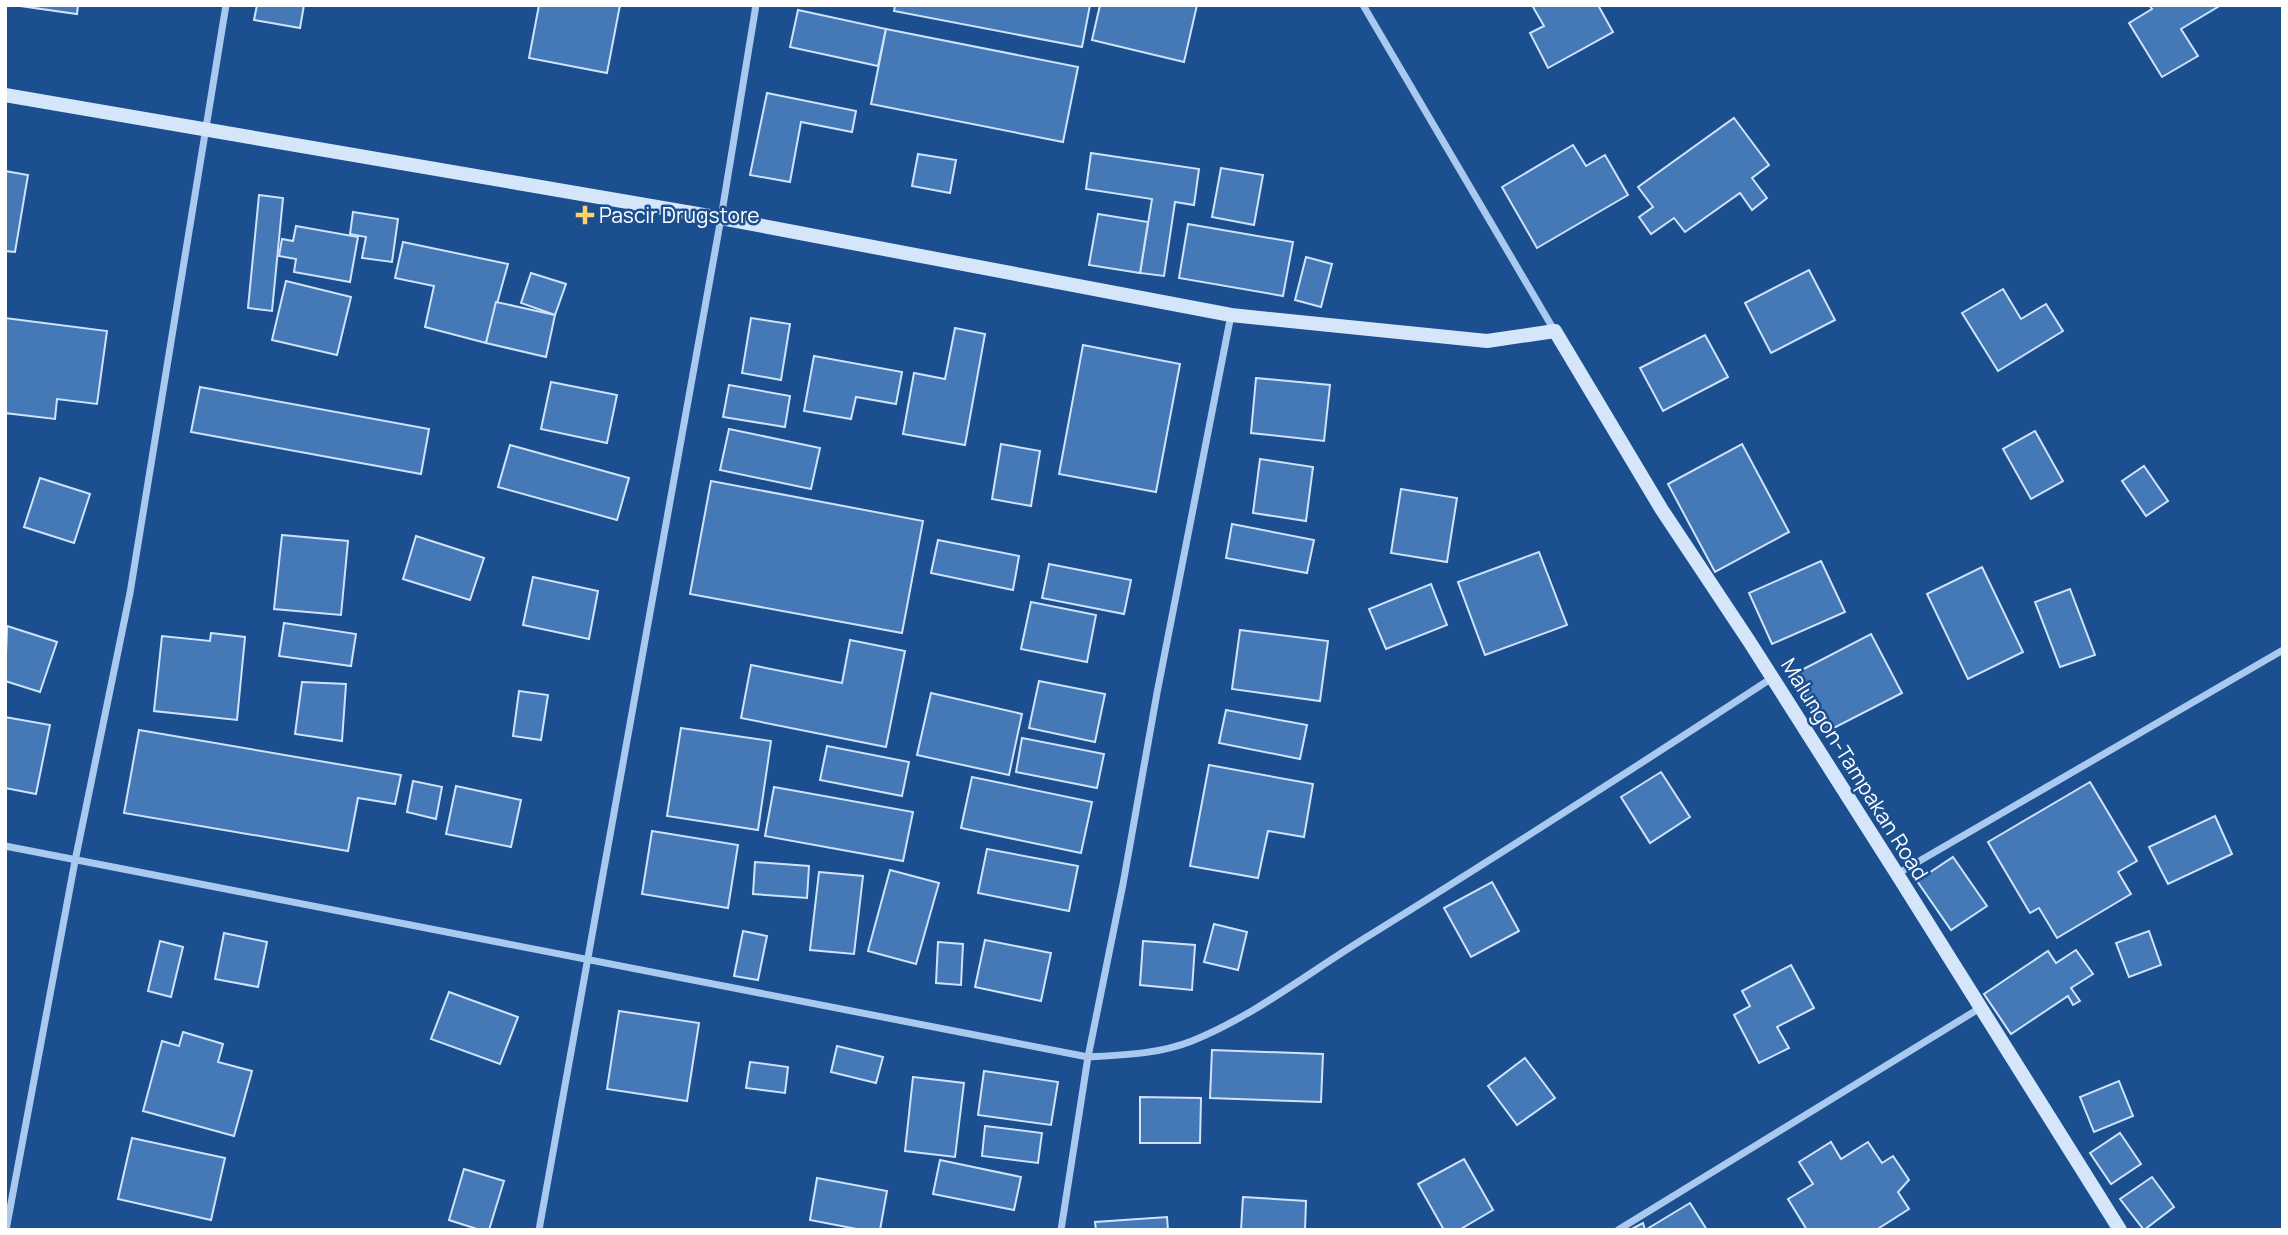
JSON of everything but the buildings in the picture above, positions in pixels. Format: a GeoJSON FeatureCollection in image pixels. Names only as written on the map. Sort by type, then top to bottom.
{"type":"FeatureCollection","features":[{"type":"Feature","properties":{"kind":"main road"},"geometry":{"type":"LineString","coordinates":[[5,95],[721,218],[1231,315],[1487,341],[1555,331]]}},
{"type":"Feature","properties":{"kind":"main road","name":"Malungon-Tampakan Road"},"geometry":{"type":"LineString","coordinates":[[1555,331],[1662,510],[1897,874],[2120,1230]]}},
{"type":"Feature","properties":{"kind":"street"},"geometry":{"type":"LineString","coordinates":[[6,1230],[75,861],[130,593],[226,5]]}},
{"type":"Feature","properties":{"kind":"street"},"geometry":{"type":"LineString","coordinates":[[539,1230],[721,218],[756,5]]}},
{"type":"Feature","properties":{"kind":"street"},"geometry":{"type":"LineString","coordinates":[[1363,5],[1555,331]]}},
{"type":"Feature","properties":{"kind":"street"},"geometry":{"type":"LineString","coordinates":[[1060,1230],[1088,1058],[1231,315]]}},
{"type":"Feature","properties":{"kind":"street"},"geometry":{"type":"LineString","coordinates":[[1897,874],[2283,650]]}},
{"type":"Feature","properties":{"kind":"street"},"geometry":{"type":"LineString","coordinates":[[5,846],[1088,1058],[1148,1054],[1191,1041],[1238,1019],[1550,823],[1772,678]]}},
{"type":"Feature","properties":{"kind":"street"},"geometry":{"type":"LineString","coordinates":[[1618,1230],[1981,1007]]}},
{"type":"Feature","properties":{"kind":"place","name":"Pascir Drugstore"},"geometry":{"type":"Point","coordinates":[585,215]}}]}
